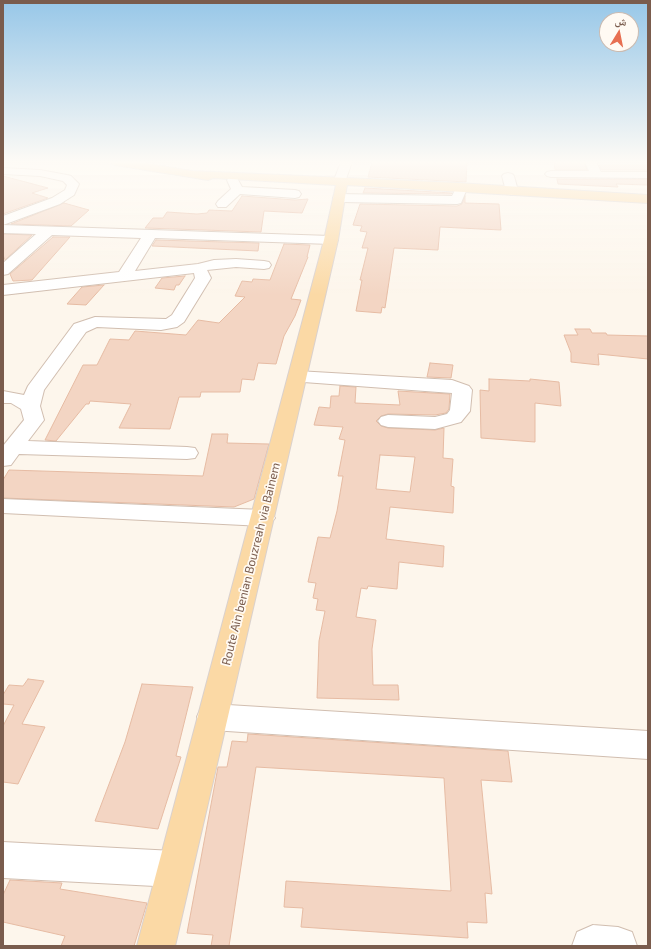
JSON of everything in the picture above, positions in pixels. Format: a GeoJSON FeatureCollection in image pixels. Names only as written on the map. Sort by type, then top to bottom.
{"type":"FeatureCollection","features":[{"type":"Feature","properties":{"kind":"main road","name":"Route Ain benian Bouzreah via Bainem"},"geometry":{"type":"LineString","coordinates":[[156,946],[298,377],[338,206]]}},
{"type":"Feature","properties":{"kind":"street"},"geometry":{"type":"LineString","coordinates":[[3,221],[42,206]]}},
{"type":"Feature","properties":{"kind":"street"},"geometry":{"type":"LineString","coordinates":[[3,229],[331,240]]}},
{"type":"Feature","properties":{"kind":"street"},"geometry":{"type":"LineString","coordinates":[[3,272],[49,230]]}},
{"type":"Feature","properties":{"kind":"street"},"geometry":{"type":"LineString","coordinates":[[124,276],[151,234]]}},
{"type":"Feature","properties":{"kind":"street"},"geometry":{"type":"LineString","coordinates":[[3,290],[199,268],[214,264],[236,262],[264,265]]}},
{"type":"Feature","properties":{"kind":"street"},"geometry":{"type":"LineString","coordinates":[[8,453],[34,420],[30,406],[35,390],[80,328],[95,322],[161,325],[174,322],[203,278],[199,268]]}},
{"type":"Feature","properties":{"kind":"street"},"geometry":{"type":"LineString","coordinates":[[298,377],[452,386],[462,390],[460,411],[454,418],[435,423],[388,421]]}},
{"type":"Feature","properties":{"kind":"street"},"geometry":{"type":"LineString","coordinates":[[3,397],[16,398],[30,406]]}},
{"type":"Feature","properties":{"kind":"street"},"geometry":{"type":"LineString","coordinates":[[8,453],[187,453]]}},
{"type":"Feature","properties":{"kind":"street"},"geometry":{"type":"LineString","coordinates":[[3,506],[263,518]]}},
{"type":"Feature","properties":{"kind":"street"},"geometry":{"type":"LineString","coordinates":[[212,717],[648,745]]}},
{"type":"Feature","properties":{"kind":"street"},"geometry":{"type":"LineString","coordinates":[[3,860],[174,869]]}},
{"type":"Feature","properties":{"kind":"street"},"geometry":{"type":"LineString","coordinates":[[591,946],[593,944],[618,946]]}},
{"type":"Feature","properties":{"kind":"building"},"geometry":{"type":"Polygon","coordinates":[[[3,206],[25,206],[3,214],[3,206]]]}},
{"type":"Feature","properties":{"kind":"building"},"geometry":{"type":"Polygon","coordinates":[[[56,206],[76,206],[89,210],[71,226],[11,224],[56,206]]]}},
{"type":"Feature","properties":{"kind":"building"},"geometry":{"type":"Polygon","coordinates":[[[235,206],[305,206],[302,213],[264,211],[261,232],[145,228],[153,218],[163,218],[167,212],[197,214],[207,213],[209,210],[232,211],[235,206]]]}},
{"type":"Feature","properties":{"kind":"building"},"geometry":{"type":"Polygon","coordinates":[[[359,206],[499,206],[501,230],[440,227],[438,250],[394,248],[385,308],[382,307],[381,313],[356,311],[362,280],[360,280],[368,248],[362,248],[367,232],[360,231],[362,226],[353,225],[359,206]]]}},
{"type":"Feature","properties":{"kind":"building"},"geometry":{"type":"Polygon","coordinates":[[[3,234],[32,235],[5,260],[3,255],[3,234]]]}},
{"type":"Feature","properties":{"kind":"building"},"geometry":{"type":"Polygon","coordinates":[[[53,237],[70,237],[32,280],[13,281],[10,274],[53,237]]]}},
{"type":"Feature","properties":{"kind":"building"},"geometry":{"type":"Polygon","coordinates":[[[156,240],[259,243],[258,251],[152,246],[156,240]]]}},
{"type":"Feature","properties":{"kind":"building"},"geometry":{"type":"Polygon","coordinates":[[[284,244],[310,245],[308,257],[291,299],[301,300],[295,316],[284,336],[276,364],[258,363],[254,380],[242,379],[240,392],[201,392],[200,397],[179,397],[170,429],[119,428],[131,404],[90,401],[56,441],[45,440],[83,365],[97,365],[110,339],[129,340],[135,331],[186,335],[198,320],[219,323],[245,297],[235,296],[242,281],[252,282],[253,279],[270,280],[284,244]]]}},
{"type":"Feature","properties":{"kind":"building"},"geometry":{"type":"Polygon","coordinates":[[[185,276],[179,285],[176,285],[174,290],[155,288],[162,278],[185,276]]]}},
{"type":"Feature","properties":{"kind":"building"},"geometry":{"type":"Polygon","coordinates":[[[104,285],[86,305],[67,304],[82,287],[104,285]]]}},
{"type":"Feature","properties":{"kind":"building"},"geometry":{"type":"Polygon","coordinates":[[[575,329],[590,329],[592,333],[606,333],[607,335],[648,336],[648,359],[598,354],[599,365],[571,362],[571,353],[564,335],[578,335],[575,329]]]}},
{"type":"Feature","properties":{"kind":"building"},"geometry":{"type":"Polygon","coordinates":[[[430,363],[453,365],[451,378],[427,377],[430,363]]]}},
{"type":"Feature","properties":{"kind":"building"},"geometry":{"type":"Polygon","coordinates":[[[489,379],[530,381],[530,379],[559,382],[561,406],[535,403],[535,442],[481,438],[480,390],[489,391],[489,379]]]}},
{"type":"Feature","properties":{"kind":"building"},"geometry":{"type":"Polygon","coordinates":[[[340,386],[356,387],[355,403],[400,405],[398,391],[450,394],[449,409],[446,413],[435,415],[388,414],[381,416],[376,421],[381,426],[388,428],[435,430],[444,428],[443,458],[453,459],[451,486],[454,487],[453,513],[390,507],[386,539],[444,546],[443,567],[399,562],[397,589],[368,586],[367,589],[361,588],[356,617],[376,620],[372,649],[373,685],[398,685],[399,700],[317,698],[319,641],[325,611],[316,610],[318,599],[313,598],[316,583],[308,582],[318,537],[330,538],[337,511],[343,476],[338,476],[345,440],[339,439],[343,427],[314,425],[319,407],[330,408],[331,396],[339,396],[340,386]],[[380,455],[376,489],[410,492],[415,457],[380,455]]]}},
{"type":"Feature","properties":{"kind":"building"},"geometry":{"type":"Polygon","coordinates":[[[212,434],[228,434],[227,443],[269,444],[254,499],[234,507],[3,498],[3,480],[9,470],[203,476],[212,434]]]}},
{"type":"Feature","properties":{"kind":"building"},"geometry":{"type":"Polygon","coordinates":[[[28,679],[44,681],[22,724],[45,727],[18,784],[3,782],[3,726],[14,705],[3,704],[3,695],[9,685],[23,686],[28,679]]]}},
{"type":"Feature","properties":{"kind":"building"},"geometry":{"type":"Polygon","coordinates":[[[142,684],[193,687],[176,756],[181,757],[158,829],[95,821],[125,742],[142,684]]]}},
{"type":"Feature","properties":{"kind":"building"},"geometry":{"type":"Polygon","coordinates":[[[248,734],[508,751],[512,782],[481,780],[492,894],[485,893],[487,923],[467,922],[468,938],[301,927],[303,908],[284,907],[286,881],[451,891],[444,778],[256,767],[229,946],[211,946],[213,935],[187,933],[218,767],[227,767],[232,741],[247,742],[248,734]]]}},
{"type":"Feature","properties":{"kind":"building"},"geometry":{"type":"Polygon","coordinates":[[[10,880],[62,883],[60,889],[147,903],[134,946],[61,946],[65,936],[3,922],[3,895],[10,880]]]}}]}
